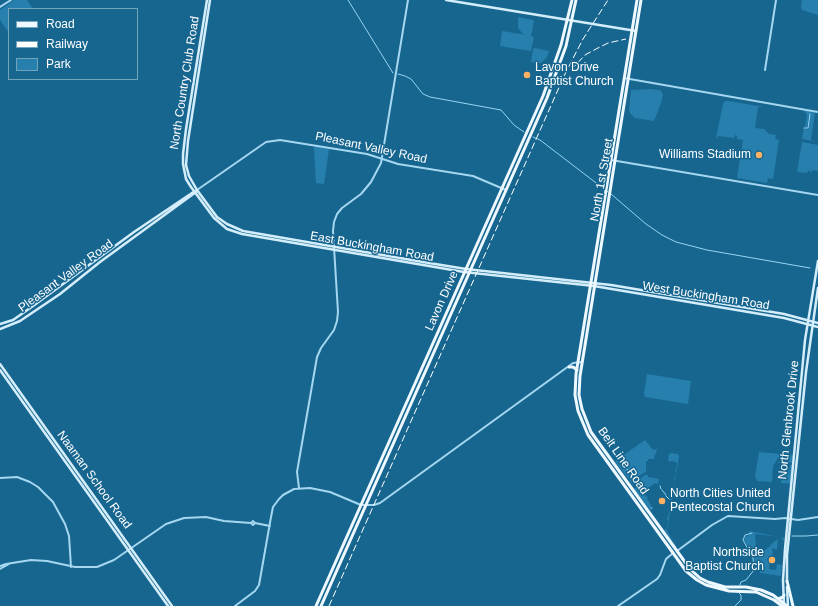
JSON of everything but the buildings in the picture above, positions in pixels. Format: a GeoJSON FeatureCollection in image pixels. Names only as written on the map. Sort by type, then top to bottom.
{"type":"FeatureCollection","features":[{"type":"Feature","properties":{"kind":"main road","name":"North Country Club Road"},"geometry":{"type":"LineString","coordinates":[[196,191],[189,184],[184,173],[183,154],[207,8],[207,0]]}},
{"type":"Feature","properties":{"kind":"main road","name":"North Country Club Road"},"geometry":{"type":"LineString","coordinates":[[207,8],[210,0]]}},
{"type":"Feature","properties":{"kind":"main road"},"geometry":{"type":"LineString","coordinates":[[446,0],[634,30]]}},
{"type":"Feature","properties":{"kind":"main road","name":"Lavon Drive"},"geometry":{"type":"LineString","coordinates":[[316,606],[540,101],[553,70],[568,20],[572,0]]}},
{"type":"Feature","properties":{"kind":"main road","name":"Lavon Drive"},"geometry":{"type":"LineString","coordinates":[[321,606],[545,103],[562,58],[576,0]]}},
{"type":"Feature","properties":{"kind":"main road","name":"North 1st Street"},"geometry":{"type":"LineString","coordinates":[[634,30],[637,0]]}},
{"type":"Feature","properties":{"kind":"main road","name":"North 1st Street"},"geometry":{"type":"LineString","coordinates":[[580,362],[634,30],[641,0]]}},
{"type":"Feature","properties":{"kind":"main road"},"geometry":{"type":"LineString","coordinates":[[552,85],[555,74],[553,70]]}},
{"type":"Feature","properties":{"kind":"main road"},"geometry":{"type":"LineString","coordinates":[[540,101],[545,103]]}},
{"type":"Feature","properties":{"kind":"main road","name":"North 1st Street"},"geometry":{"type":"LineString","coordinates":[[608,189],[609,175],[613,160]]}},
{"type":"Feature","properties":{"kind":"main road","name":"East Buckingham Road"},"geometry":{"type":"LineString","coordinates":[[196,191],[218,222],[227,229],[235,232],[470,271],[538,280],[593,284]]}},
{"type":"Feature","properties":{"kind":"main road","name":"Pleasant Valley Road"},"geometry":{"type":"LineString","coordinates":[[0,324],[13,320],[98,258],[196,191]]}},
{"type":"Feature","properties":{"kind":"main road","name":"Pleasant Valley Road"},"geometry":{"type":"LineString","coordinates":[[0,329],[20,321],[60,294],[100,262],[196,191]]}},
{"type":"Feature","properties":{"kind":"main road","name":"North Glenbrook Drive"},"geometry":{"type":"LineString","coordinates":[[788,606],[787,561],[790,519],[808,320],[818,261]]}},
{"type":"Feature","properties":{"kind":"main road","name":"East Buckingham Road"},"geometry":{"type":"LineString","coordinates":[[470,271],[538,276],[563,281]]}},
{"type":"Feature","properties":{"kind":"main road","name":"West Buckingham Road"},"geometry":{"type":"LineString","coordinates":[[593,284],[631,288],[784,314],[818,323]]}},
{"type":"Feature","properties":{"kind":"main road","name":"West Buckingham Road"},"geometry":{"type":"LineString","coordinates":[[593,284],[620,291],[784,318],[818,327]]}},
{"type":"Feature","properties":{"kind":"main road"},"geometry":{"type":"LineString","coordinates":[[620,291],[622,289],[631,288]]}},
{"type":"Feature","properties":{"kind":"main road","name":"North Glenbrook Drive"},"geometry":{"type":"LineString","coordinates":[[783,605],[783,580],[806,372],[818,288]]}},
{"type":"Feature","properties":{"kind":"main road","name":"Belt Line Road"},"geometry":{"type":"LineString","coordinates":[[580,362],[577,370],[575,395],[581,420],[588,435],[675,552],[690,569],[700,578],[708,582],[725,587],[746,587],[767,592],[778,598],[783,605]]}},
{"type":"Feature","properties":{"kind":"main road","name":"Belt Line Road"},"geometry":{"type":"LineString","coordinates":[[580,362],[579,395],[584,418],[591,432],[648,515]]}},
{"type":"Feature","properties":{"kind":"main road","name":"Naaman School Road"},"geometry":{"type":"LineString","coordinates":[[0,364],[172,606]]}},
{"type":"Feature","properties":{"kind":"main road"},"geometry":{"type":"LineString","coordinates":[[569,366],[577,370]]}},
{"type":"Feature","properties":{"kind":"main road","name":"Naaman School Road"},"geometry":{"type":"LineString","coordinates":[[0,370],[168,606]]}},
{"type":"Feature","properties":{"kind":"main road"},"geometry":{"type":"LineString","coordinates":[[410,395],[414,397]]}},
{"type":"Feature","properties":{"kind":"main road","name":"Belt Line Road"},"geometry":{"type":"LineString","coordinates":[[675,552],[686,571],[702,584],[725,590],[756,592],[788,606]]}},
{"type":"Feature","properties":{"kind":"main road"},"geometry":{"type":"LineString","coordinates":[[787,581],[793,606]]}},
{"type":"Feature","properties":{"kind":"main road"},"geometry":{"type":"LineString","coordinates":[[321,594],[325,596]]}},
{"type":"Feature","properties":{"kind":"main road"},"geometry":{"type":"LineString","coordinates":[[778,598],[783,597],[784,595]]}},
{"type":"Feature","properties":{"kind":"street"},"geometry":{"type":"LineString","coordinates":[[0,7],[11,0]]}},
{"type":"Feature","properties":{"kind":"street"},"geometry":{"type":"LineString","coordinates":[[299,488],[297,472],[317,357],[321,348],[334,330],[337,321],[338,312],[333,227],[337,214],[361,194],[371,182],[382,159],[408,0]]}},
{"type":"Feature","properties":{"kind":"street"},"geometry":{"type":"LineString","coordinates":[[765,70],[776,0]]}},
{"type":"Feature","properties":{"kind":"street"},"geometry":{"type":"LineString","coordinates":[[626,79],[818,112]]}},
{"type":"Feature","properties":{"kind":"street","name":"Pleasant Valley Road"},"geometry":{"type":"LineString","coordinates":[[196,191],[259,146],[272,140],[288,141],[367,154],[398,164],[473,176],[506,190]]}},
{"type":"Feature","properties":{"kind":"street"},"geometry":{"type":"LineString","coordinates":[[613,160],[818,195]]}},
{"type":"Feature","properties":{"kind":"street"},"geometry":{"type":"LineString","coordinates":[[235,606],[255,591],[259,585],[273,507],[288,491],[299,488],[310,488],[330,492],[361,505],[374,505],[383,501],[569,366],[580,362]]}},
{"type":"Feature","properties":{"kind":"street"},"geometry":{"type":"LineString","coordinates":[[0,478],[17,477],[30,482],[38,487],[53,502],[65,524],[69,536],[71,567]]}},
{"type":"Feature","properties":{"kind":"street"},"geometry":{"type":"LineString","coordinates":[[618,606],[657,579],[666,559],[725,516],[731,515],[775,520],[818,517]]}},
{"type":"Feature","properties":{"kind":"street"},"geometry":{"type":"LineString","coordinates":[[0,568],[22,561],[39,560],[71,567],[86,568],[102,565],[111,562],[166,524],[184,518],[206,517],[224,521],[251,523],[253,525],[255,523],[270,526]]}},
{"type":"Feature","properties":{"kind":"green space"},"geometry":{"type":"Polygon","coordinates":[[[14,0],[27,0],[32,8],[8,8],[8,32],[0,20],[0,10],[14,0]]]}},
{"type":"Feature","properties":{"kind":"green space"},"geometry":{"type":"Polygon","coordinates":[[[802,0],[818,0],[818,15],[802,10],[802,0]]]}},
{"type":"Feature","properties":{"kind":"green space"},"geometry":{"type":"Polygon","coordinates":[[[518,17],[534,21],[531,36],[534,37],[531,51],[500,46],[502,31],[527,35],[523,34],[518,28],[518,17]]]}},
{"type":"Feature","properties":{"kind":"green space"},"geometry":{"type":"Polygon","coordinates":[[[535,48],[549,51],[547,57],[541,63],[531,62],[533,49],[535,48]]]}},
{"type":"Feature","properties":{"kind":"green space"},"geometry":{"type":"Polygon","coordinates":[[[631,90],[660,90],[663,94],[654,121],[635,118],[629,110],[631,90]]]}},
{"type":"Feature","properties":{"kind":"green space"},"geometry":{"type":"Polygon","coordinates":[[[725,101],[764,107],[758,107],[755,128],[764,129],[769,134],[776,135],[775,139],[779,140],[773,179],[768,178],[767,183],[737,178],[743,140],[737,139],[737,136],[735,135],[734,138],[718,136],[716,138],[723,104],[725,101]]]}},
{"type":"Feature","properties":{"kind":"green space"},"geometry":{"type":"Polygon","coordinates":[[[805,110],[816,113],[811,140],[818,142],[802,139],[804,128],[808,130],[810,114],[807,127],[805,127],[807,115],[804,112],[805,110]]]}},
{"type":"Feature","properties":{"kind":"green space"},"geometry":{"type":"Polygon","coordinates":[[[802,142],[818,145],[818,171],[812,170],[811,173],[809,170],[807,173],[797,172],[802,142]]]}},
{"type":"Feature","properties":{"kind":"green space"},"geometry":{"type":"Polygon","coordinates":[[[315,146],[329,149],[324,184],[316,183],[315,146]]]}},
{"type":"Feature","properties":{"kind":"green space"},"geometry":{"type":"Polygon","coordinates":[[[647,374],[691,381],[688,404],[645,397],[644,394],[647,374]]]}},
{"type":"Feature","properties":{"kind":"green space"},"geometry":{"type":"Polygon","coordinates":[[[645,440],[653,450],[657,449],[656,454],[654,459],[648,459],[648,461],[646,461],[646,472],[637,477],[635,481],[630,476],[635,482],[633,485],[615,461],[645,440]]]}},
{"type":"Feature","properties":{"kind":"green space"},"geometry":{"type":"Polygon","coordinates":[[[759,452],[793,455],[792,463],[784,463],[784,459],[778,458],[773,466],[772,482],[757,481],[755,476],[759,452]]]}},
{"type":"Feature","properties":{"kind":"green space"},"geometry":{"type":"Polygon","coordinates":[[[669,454],[678,454],[679,456],[667,531],[677,548],[664,530],[667,529],[667,519],[675,480],[673,479],[675,478],[677,464],[676,462],[670,462],[668,460],[669,454]]]}},
{"type":"Feature","properties":{"kind":"green space"},"geometry":{"type":"Polygon","coordinates":[[[790,465],[792,465],[791,484],[781,483],[781,470],[789,471],[790,465]]]}},
{"type":"Feature","properties":{"kind":"green space"},"geometry":{"type":"Polygon","coordinates":[[[645,475],[659,479],[658,484],[655,483],[645,492],[638,483],[640,481],[639,479],[645,475]]]}},
{"type":"Feature","properties":{"kind":"green space"},"geometry":{"type":"Polygon","coordinates":[[[638,487],[648,498],[647,499],[651,505],[651,511],[634,489],[638,487]]]}},
{"type":"Feature","properties":{"kind":"green space"},"geometry":{"type":"Polygon","coordinates":[[[749,531],[778,537],[755,534],[756,549],[765,550],[770,546],[772,548],[770,545],[778,539],[777,550],[772,549],[773,552],[769,569],[776,570],[777,564],[782,565],[781,576],[760,573],[758,567],[755,566],[754,556],[744,540],[745,537],[749,535],[749,531]]]}},
{"type":"Feature","properties":{"kind":"waterway"},"geometry":{"type":"LineString","coordinates":[[348,0],[393,73]]}},
{"type":"Feature","properties":{"kind":"waterway"},"geometry":{"type":"LineString","coordinates":[[398,74],[411,79],[423,94],[430,97],[501,110],[514,125],[524,132]]}},
{"type":"Feature","properties":{"kind":"waterway"},"geometry":{"type":"LineString","coordinates":[[804,128],[808,128],[810,114]]}},
{"type":"Feature","properties":{"kind":"waterway"},"geometry":{"type":"LineString","coordinates":[[533,137],[540,140],[608,192]]}},
{"type":"Feature","properties":{"kind":"waterway"},"geometry":{"type":"LineString","coordinates":[[611,194],[646,224],[662,235],[676,242],[707,250],[810,268]]}},
{"type":"Feature","properties":{"kind":"waterway"},"geometry":{"type":"LineString","coordinates":[[627,469],[635,481]]}},
{"type":"Feature","properties":{"kind":"waterway"},"geometry":{"type":"LineString","coordinates":[[662,490],[666,495]]}},
{"type":"Feature","properties":{"kind":"waterway"},"geometry":{"type":"LineString","coordinates":[[666,496],[669,499]]}},
{"type":"Feature","properties":{"kind":"waterway"},"geometry":{"type":"LineString","coordinates":[[740,585],[741,582],[746,580],[754,570],[753,558],[743,540],[745,535],[752,533]]}},
{"type":"Feature","properties":{"kind":"waterway"},"geometry":{"type":"LineString","coordinates":[[792,536],[818,535]]}},
{"type":"Feature","properties":{"kind":"waterway"},"geometry":{"type":"LineString","coordinates":[[735,606],[741,600],[741,595],[739,593]]}},
{"type":"Feature","properties":{"kind":"railway"},"geometry":{"type":"LineString","coordinates":[[329,606],[565,74],[583,39],[608,0]]}},
{"type":"Feature","properties":{"kind":"railway"},"geometry":{"type":"LineString","coordinates":[[571,70],[585,55],[608,43],[626,39]]}},
{"type":"Feature","properties":{"kind":"place","name":"Lavon Drive Baptist Church"},"geometry":{"type":"Point","coordinates":[527,75]}},
{"type":"Feature","properties":{"kind":"place","name":"Williams Stadium"},"geometry":{"type":"Point","coordinates":[759,155]}},
{"type":"Feature","properties":{"kind":"place","name":"North Cities United Pentecostal Church"},"geometry":{"type":"Point","coordinates":[662,501]}},
{"type":"Feature","properties":{"kind":"place","name":"Northside Baptist Church"},"geometry":{"type":"Point","coordinates":[772,560]}}]}
